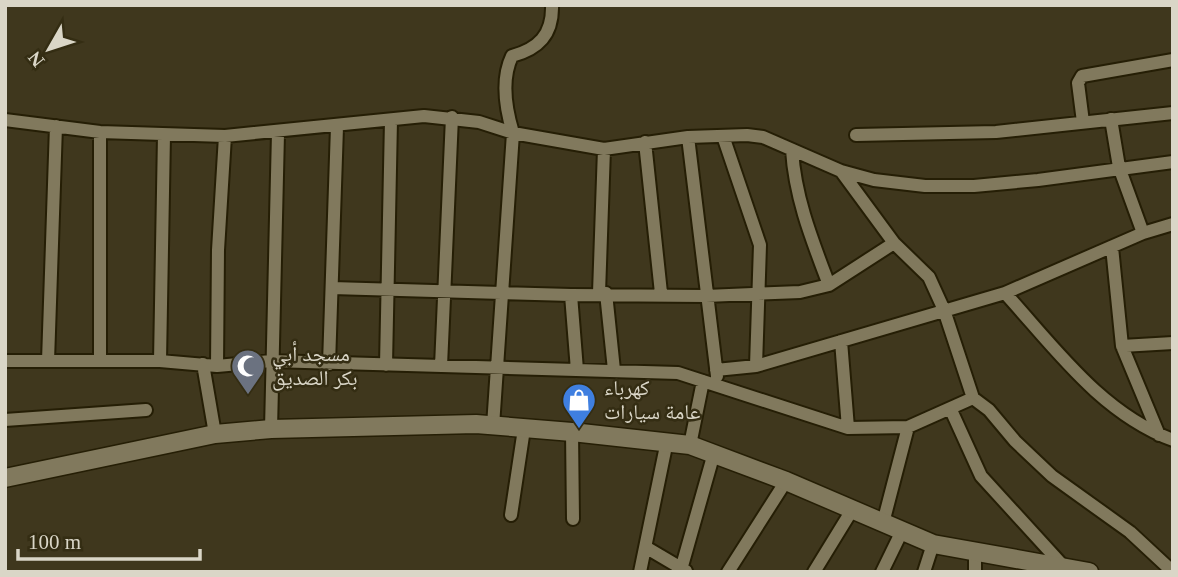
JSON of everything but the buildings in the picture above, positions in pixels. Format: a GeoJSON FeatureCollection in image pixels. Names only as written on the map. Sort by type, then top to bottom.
{"type":"FeatureCollection","features":[{"type":"Feature","properties":{"kind":"main road"},"geometry":{"type":"LineString","coordinates":[[5,478],[215,435],[271,429],[493,426],[572,432],[690,445],[786,481],[933,544],[1034,568],[1089,572]]}},
{"type":"Feature","properties":{"kind":"street"},"geometry":{"type":"LineString","coordinates":[[493,426],[500,292],[513,133],[505,107],[509,64],[512,57],[534,50],[547,36],[552,5]]}},
{"type":"Feature","properties":{"kind":"street"},"geometry":{"type":"LineString","coordinates":[[1083,122],[1078,83],[1082,76],[1173,60]]}},
{"type":"Feature","properties":{"kind":"street"},"geometry":{"type":"LineString","coordinates":[[856,135],[996,132],[1173,113]]}},
{"type":"Feature","properties":{"kind":"street"},"geometry":{"type":"LineString","coordinates":[[441,366],[452,117]]}},
{"type":"Feature","properties":{"kind":"street"},"geometry":{"type":"LineString","coordinates":[[5,120],[100,132],[225,136],[452,117],[513,133],[604,149],[688,137],[763,137],[841,171],[874,180],[925,186],[974,186],[1038,180],[1119,167],[1173,162]]}},
{"type":"Feature","properties":{"kind":"street"},"geometry":{"type":"LineString","coordinates":[[1111,119],[1119,167],[1143,233]]}},
{"type":"Feature","properties":{"kind":"street"},"geometry":{"type":"LineString","coordinates":[[386,365],[391,120]]}},
{"type":"Feature","properties":{"kind":"street"},"geometry":{"type":"LineString","coordinates":[[48,361],[56,126]]}},
{"type":"Feature","properties":{"kind":"street"},"geometry":{"type":"LineString","coordinates":[[329,363],[337,127]]}},
{"type":"Feature","properties":{"kind":"street"},"geometry":{"type":"LineString","coordinates":[[100,132],[100,360]]}},
{"type":"Feature","properties":{"kind":"street"},"geometry":{"type":"LineString","coordinates":[[271,429],[278,133]]}},
{"type":"Feature","properties":{"kind":"street"},"geometry":{"type":"LineString","coordinates":[[160,361],[164,135]]}},
{"type":"Feature","properties":{"kind":"street"},"geometry":{"type":"LineString","coordinates":[[217,366],[218,250],[225,136]]}},
{"type":"Feature","properties":{"kind":"street"},"geometry":{"type":"LineString","coordinates":[[723,136],[760,245],[756,366]]}},
{"type":"Feature","properties":{"kind":"street"},"geometry":{"type":"LineString","coordinates":[[688,137],[719,387]]}},
{"type":"Feature","properties":{"kind":"street"},"geometry":{"type":"LineString","coordinates":[[645,142],[661,293]]}},
{"type":"Feature","properties":{"kind":"street"},"geometry":{"type":"LineString","coordinates":[[604,149],[602,293],[614,370]]}},
{"type":"Feature","properties":{"kind":"street"},"geometry":{"type":"LineString","coordinates":[[792,150],[794,180],[803,218],[829,285]]}},
{"type":"Feature","properties":{"kind":"street"},"geometry":{"type":"LineString","coordinates":[[841,171],[894,243],[929,277],[944,310],[973,398],[989,410],[1015,441],[1052,476],[1130,531],[1173,572]]}},
{"type":"Feature","properties":{"kind":"street"},"geometry":{"type":"LineString","coordinates":[[716,370],[756,366],[1005,293],[1143,233],[1173,223]]}},
{"type":"Feature","properties":{"kind":"street"},"geometry":{"type":"LineString","coordinates":[[332,288],[571,295],[661,293],[706,296],[800,292],[829,285],[894,243]]}},
{"type":"Feature","properties":{"kind":"street"},"geometry":{"type":"LineString","coordinates":[[1112,247],[1122,346],[1159,435]]}},
{"type":"Feature","properties":{"kind":"street"},"geometry":{"type":"LineString","coordinates":[[1005,293],[1096,392],[1129,420],[1173,440]]}},
{"type":"Feature","properties":{"kind":"street"},"geometry":{"type":"LineString","coordinates":[[571,295],[577,370]]}},
{"type":"Feature","properties":{"kind":"street"},"geometry":{"type":"LineString","coordinates":[[841,341],[848,428]]}},
{"type":"Feature","properties":{"kind":"street"},"geometry":{"type":"LineString","coordinates":[[1122,346],[1173,343]]}},
{"type":"Feature","properties":{"kind":"street"},"geometry":{"type":"LineString","coordinates":[[5,360],[160,361],[217,366],[271,362],[329,363],[678,373],[848,428],[908,427],[973,398]]}},
{"type":"Feature","properties":{"kind":"street"},"geometry":{"type":"LineString","coordinates":[[203,364],[215,435]]}},
{"type":"Feature","properties":{"kind":"street"},"geometry":{"type":"LineString","coordinates":[[690,445],[703,381]]}},
{"type":"Feature","properties":{"kind":"street"},"geometry":{"type":"LineString","coordinates":[[5,420],[146,410]]}},
{"type":"Feature","properties":{"kind":"street"},"geometry":{"type":"LineString","coordinates":[[951,410],[981,476],[997,497],[1065,569]]}},
{"type":"Feature","properties":{"kind":"street"},"geometry":{"type":"LineString","coordinates":[[883,523],[908,427]]}},
{"type":"Feature","properties":{"kind":"street"},"geometry":{"type":"LineString","coordinates":[[512,515],[524,429]]}},
{"type":"Feature","properties":{"kind":"street"},"geometry":{"type":"LineString","coordinates":[[572,432],[573,519]]}},
{"type":"Feature","properties":{"kind":"street"},"geometry":{"type":"LineString","coordinates":[[640,572],[667,441]]}},
{"type":"Feature","properties":{"kind":"street"},"geometry":{"type":"LineString","coordinates":[[647,548],[684,569],[714,453]]}},
{"type":"Feature","properties":{"kind":"street"},"geometry":{"type":"LineString","coordinates":[[728,572],[786,481]]}},
{"type":"Feature","properties":{"kind":"street"},"geometry":{"type":"LineString","coordinates":[[814,572],[852,510]]}},
{"type":"Feature","properties":{"kind":"street"},"geometry":{"type":"LineString","coordinates":[[882,572],[902,531]]}},
{"type":"Feature","properties":{"kind":"street"},"geometry":{"type":"LineString","coordinates":[[924,572],[933,544]]}},
{"type":"Feature","properties":{"kind":"street"},"geometry":{"type":"LineString","coordinates":[[975,553],[975,572]]}},
{"type":"Feature","properties":{"kind":"place","name":"مسجد أبي بكر الصديق"},"geometry":{"type":"Point","coordinates":[248,396]}},
{"type":"Feature","properties":{"kind":"place","name":"كهرباء عامة سيارات"},"geometry":{"type":"Point","coordinates":[579,430]}}]}
